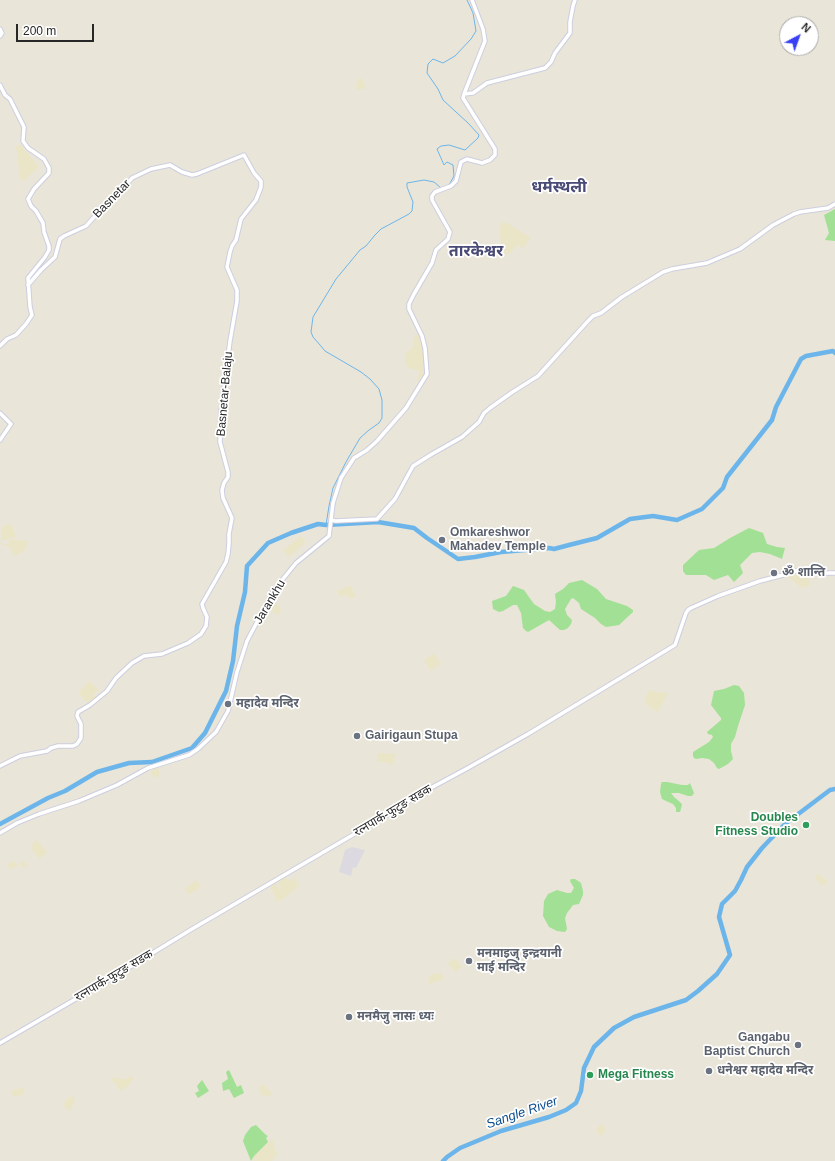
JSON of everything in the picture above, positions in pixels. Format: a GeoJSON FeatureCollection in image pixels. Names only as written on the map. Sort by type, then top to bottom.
{"type":"FeatureCollection","features":[{"type":"Feature","properties":{"kind":"street"},"geometry":{"type":"LineString","coordinates":[[472,0],[483,29],[485,41],[463,98],[495,149],[495,155],[490,160],[482,163],[467,159],[461,162],[456,181],[451,186],[435,192],[432,196],[432,200],[450,232],[448,239],[436,250],[428,273],[409,304],[409,309],[422,336],[425,348],[427,374],[406,408],[386,433],[367,450],[354,458],[341,478],[333,503],[331,520],[377,519],[395,499],[413,466],[461,438],[479,422],[484,413],[490,408],[538,376],[593,316],[600,313],[622,297],[663,272],[707,263],[740,249],[773,225],[794,214],[828,208],[835,204]]}},
{"type":"Feature","properties":{"kind":"street"},"geometry":{"type":"LineString","coordinates":[[464,94],[473,93],[487,83],[545,68],[550,62],[554,53],[570,33],[570,22],[575,0]]}},
{"type":"Feature","properties":{"kind":"street"},"geometry":{"type":"LineString","coordinates":[[0,29],[2,33],[0,36]]}},
{"type":"Feature","properties":{"kind":"street"},"geometry":{"type":"LineString","coordinates":[[0,85],[5,95],[10,99],[24,127],[22,141],[28,148],[44,159],[49,168],[49,172],[34,188],[28,199],[43,223],[44,232],[50,246],[50,250],[28,278],[30,307],[32,314],[16,336],[7,339],[0,346]]}},
{"type":"Feature","properties":{"kind":"street","name":"Basnetar"},"geometry":{"type":"LineString","coordinates":[[28,285],[55,257],[60,239],[86,226],[101,207],[112,201],[132,178],[151,169],[170,165],[182,172],[192,175],[197,174],[244,155]]}},
{"type":"Feature","properties":{"kind":"street","name":"Basnetar-Balaju"},"geometry":{"type":"LineString","coordinates":[[0,766],[20,756],[42,752],[58,746],[73,746],[77,744],[81,738],[80,724],[77,716],[78,712],[90,705],[106,691],[116,678],[132,663],[144,656],[162,654],[188,643],[201,634],[206,626],[207,617],[202,608],[202,604],[226,562],[232,518],[223,498],[222,490],[228,477],[228,472],[220,442],[222,404],[232,325],[237,301],[237,290],[227,267],[230,252],[236,240],[241,219],[256,200],[261,187],[261,182],[244,155]]}},
{"type":"Feature","properties":{"kind":"street"},"geometry":{"type":"LineString","coordinates":[[0,413],[11,424],[0,440]]}},
{"type":"Feature","properties":{"kind":"street","name":"Jarankhu"},"geometry":{"type":"LineString","coordinates":[[0,833],[30,817],[79,801],[117,785],[148,768],[189,755],[198,749],[216,732],[228,711],[236,672],[247,641],[274,590],[296,563],[329,536],[331,520]]}},
{"type":"Feature","properties":{"kind":"street","name":"रत्नपार्क-फुटुङ सडक"},"geometry":{"type":"LineString","coordinates":[[0,1043],[399,808],[416,796],[528,734],[675,645],[686,613],[691,608],[718,596],[760,581],[802,569],[808,569],[820,573],[835,573]]}},
{"type":"Feature","properties":{"kind":"shaded area"},"geometry":{"type":"Polygon","coordinates":[[[362,78],[366,88],[357,90],[356,85],[359,79],[362,78]]]}},
{"type":"Feature","properties":{"kind":"shaded area"},"geometry":{"type":"Polygon","coordinates":[[[21,145],[39,167],[22,182],[20,178],[16,146],[21,145]]]}},
{"type":"Feature","properties":{"kind":"shaded area"},"geometry":{"type":"Polygon","coordinates":[[[502,222],[507,223],[531,238],[523,248],[518,245],[510,253],[503,255],[499,228],[502,222]]]}},
{"type":"Feature","properties":{"kind":"shaded area"},"geometry":{"type":"Polygon","coordinates":[[[421,333],[427,370],[422,383],[417,382],[420,371],[406,366],[405,361],[405,354],[413,347],[415,335],[421,333]]]}},
{"type":"Feature","properties":{"kind":"shaded area"},"geometry":{"type":"Polygon","coordinates":[[[11,524],[13,526],[13,532],[15,532],[15,538],[10,537],[9,540],[1,540],[1,527],[11,524]]]}},
{"type":"Feature","properties":{"kind":"shaded area"},"geometry":{"type":"Polygon","coordinates":[[[301,536],[306,542],[289,557],[283,550],[301,536]]]}},
{"type":"Feature","properties":{"kind":"shaded area"},"geometry":{"type":"Polygon","coordinates":[[[11,539],[28,541],[24,552],[19,553],[17,556],[13,555],[11,548],[0,544],[8,544],[11,539]]]}},
{"type":"Feature","properties":{"kind":"shaded area"},"geometry":{"type":"Polygon","coordinates":[[[805,571],[811,585],[802,588],[789,578],[789,575],[805,571]]]}},
{"type":"Feature","properties":{"kind":"shaded area"},"geometry":{"type":"Polygon","coordinates":[[[351,586],[356,597],[349,598],[345,594],[340,597],[337,590],[351,586]]]}},
{"type":"Feature","properties":{"kind":"shaded area"},"geometry":{"type":"Polygon","coordinates":[[[272,601],[278,605],[281,610],[279,615],[272,612],[274,609],[269,607],[272,601]]]}},
{"type":"Feature","properties":{"kind":"shaded area"},"geometry":{"type":"Polygon","coordinates":[[[433,653],[441,663],[431,671],[424,661],[433,653]]]}},
{"type":"Feature","properties":{"kind":"shaded area"},"geometry":{"type":"Polygon","coordinates":[[[89,681],[99,690],[93,694],[97,698],[89,704],[78,693],[89,681]]]}},
{"type":"Feature","properties":{"kind":"shaded area"},"geometry":{"type":"Polygon","coordinates":[[[650,690],[659,693],[668,693],[657,713],[645,703],[646,696],[650,690]]]}},
{"type":"Feature","properties":{"kind":"shaded area"},"geometry":{"type":"Polygon","coordinates":[[[377,753],[396,754],[392,765],[385,762],[377,762],[377,753]]]}},
{"type":"Feature","properties":{"kind":"shaded area"},"geometry":{"type":"Polygon","coordinates":[[[158,767],[160,775],[154,778],[150,771],[158,767]]]}},
{"type":"Feature","properties":{"kind":"shaded area"},"geometry":{"type":"Polygon","coordinates":[[[36,839],[47,852],[40,859],[31,849],[36,839]]]}},
{"type":"Feature","properties":{"kind":"shaded area"},"geometry":{"type":"Polygon","coordinates":[[[352,847],[365,850],[356,868],[353,867],[351,876],[339,872],[345,850],[352,847]]]}},
{"type":"Feature","properties":{"kind":"shaded area"},"geometry":{"type":"Polygon","coordinates":[[[14,861],[17,865],[24,861],[28,865],[23,868],[20,864],[11,869],[7,865],[14,861]]]}},
{"type":"Feature","properties":{"kind":"shaded area"},"geometry":{"type":"Polygon","coordinates":[[[819,874],[828,882],[822,886],[814,877],[819,874]]]}},
{"type":"Feature","properties":{"kind":"shaded area"},"geometry":{"type":"Polygon","coordinates":[[[285,876],[288,881],[295,878],[299,886],[286,897],[277,902],[270,885],[275,883],[279,889],[281,888],[277,881],[285,876]]]}},
{"type":"Feature","properties":{"kind":"shaded area"},"geometry":{"type":"Polygon","coordinates":[[[196,880],[201,887],[189,895],[185,889],[196,880]]]}},
{"type":"Feature","properties":{"kind":"shaded area"},"geometry":{"type":"Polygon","coordinates":[[[453,958],[462,966],[456,972],[448,964],[453,958]]]}},
{"type":"Feature","properties":{"kind":"shaded area"},"geometry":{"type":"Polygon","coordinates":[[[441,973],[444,979],[428,984],[430,975],[441,973]]]}},
{"type":"Feature","properties":{"kind":"shaded area"},"geometry":{"type":"Polygon","coordinates":[[[132,1076],[134,1078],[128,1086],[121,1091],[111,1079],[118,1077],[123,1080],[132,1076]]]}},
{"type":"Feature","properties":{"kind":"shaded area"},"geometry":{"type":"Polygon","coordinates":[[[262,1084],[273,1094],[266,1097],[261,1094],[259,1087],[262,1084]]]}},
{"type":"Feature","properties":{"kind":"shaded area"},"geometry":{"type":"Polygon","coordinates":[[[23,1087],[25,1094],[13,1097],[11,1091],[23,1087]]]}},
{"type":"Feature","properties":{"kind":"shaded area"},"geometry":{"type":"Polygon","coordinates":[[[72,1096],[75,1100],[71,1109],[68,1111],[64,1106],[65,1101],[72,1096]]]}},
{"type":"Feature","properties":{"kind":"shaded area"},"geometry":{"type":"Polygon","coordinates":[[[601,1124],[606,1129],[601,1136],[595,1130],[601,1124]]]}},
{"type":"Feature","properties":{"kind":"shaded area"},"geometry":{"type":"Polygon","coordinates":[[[273,1138],[275,1151],[278,1153],[274,1159],[272,1161],[253,1161],[254,1156],[273,1138]]]}},
{"type":"Feature","properties":{"kind":"green space"},"geometry":{"type":"Polygon","coordinates":[[[835,209],[835,241],[825,240],[829,233],[824,215],[835,209]]]}},
{"type":"Feature","properties":{"kind":"green space"},"geometry":{"type":"Polygon","coordinates":[[[749,528],[763,533],[767,544],[785,548],[782,559],[760,552],[752,553],[740,565],[743,573],[734,582],[728,575],[714,580],[706,575],[686,575],[683,571],[683,565],[699,550],[714,548],[749,528]]]}},
{"type":"Feature","properties":{"kind":"green space"},"geometry":{"type":"Polygon","coordinates":[[[582,580],[597,589],[606,599],[627,606],[633,610],[633,612],[619,625],[606,627],[581,609],[579,603],[573,598],[565,609],[567,615],[572,620],[568,628],[560,630],[549,620],[528,632],[523,628],[521,613],[517,605],[513,605],[499,612],[493,609],[492,601],[506,596],[513,586],[524,590],[534,604],[545,611],[550,612],[555,609],[555,594],[569,583],[582,580]]]}},
{"type":"Feature","properties":{"kind":"green space"},"geometry":{"type":"Polygon","coordinates":[[[734,685],[739,686],[744,693],[745,705],[735,737],[731,744],[733,759],[719,769],[709,759],[694,758],[693,752],[709,742],[713,737],[707,732],[721,720],[711,705],[714,691],[734,685]]]}},
{"type":"Feature","properties":{"kind":"green space"},"geometry":{"type":"Polygon","coordinates":[[[662,782],[682,785],[688,785],[690,783],[694,793],[692,796],[671,793],[682,805],[680,812],[676,812],[676,808],[673,804],[662,799],[660,792],[662,782]]]}},
{"type":"Feature","properties":{"kind":"green space"},"geometry":{"type":"Polygon","coordinates":[[[571,879],[575,879],[581,883],[583,895],[579,904],[573,905],[567,913],[565,918],[567,929],[565,932],[557,931],[549,927],[543,916],[544,901],[548,894],[557,890],[571,893],[574,888],[570,881],[571,879]]]}},
{"type":"Feature","properties":{"kind":"green space"},"geometry":{"type":"Polygon","coordinates":[[[229,1070],[237,1087],[241,1085],[244,1093],[234,1098],[229,1089],[223,1091],[222,1083],[228,1079],[226,1072],[229,1070]]]}},
{"type":"Feature","properties":{"kind":"green space"},"geometry":{"type":"Polygon","coordinates":[[[202,1080],[209,1091],[198,1098],[195,1093],[199,1091],[197,1086],[202,1080]]]}},
{"type":"Feature","properties":{"kind":"green space"},"geometry":{"type":"Polygon","coordinates":[[[256,1125],[268,1136],[266,1138],[268,1142],[251,1161],[243,1141],[245,1135],[251,1127],[256,1125]]]}},
{"type":"Feature","properties":{"kind":"waterway"},"geometry":{"type":"LineString","coordinates":[[449,185],[454,176],[453,165],[447,162],[444,165],[437,149],[441,146],[449,145],[465,150],[478,138],[479,135],[443,100],[438,89],[427,73],[428,64],[433,59],[443,63],[455,56],[471,39],[476,31],[473,13],[467,0]]}},
{"type":"Feature","properties":{"kind":"waterway"},"geometry":{"type":"LineString","coordinates":[[326,525],[333,488],[360,438],[379,423],[382,418],[382,400],[379,389],[370,379],[325,351],[313,337],[311,332],[313,317],[336,279],[360,250],[366,246],[381,229],[412,211],[413,202],[407,187],[407,183],[424,180],[434,182],[442,188]]}},
{"type":"Feature","properties":{"kind":"waterway"},"geometry":{"type":"LineString","coordinates":[[0,824],[48,798],[65,791],[97,772],[129,763],[152,762],[192,748],[205,733],[226,691],[233,661],[237,626],[245,592],[247,566],[268,543],[318,524],[326,525],[378,522],[414,528],[458,559],[501,552],[549,548],[554,549],[597,538],[630,519],[653,516],[677,520],[702,509],[723,488],[727,477],[772,420],[776,407],[801,359],[806,356],[833,351],[835,353]]}},
{"type":"Feature","properties":{"kind":"waterway","name":"Sangle River"},"geometry":{"type":"LineString","coordinates":[[443,1161],[460,1148],[501,1131],[549,1117],[566,1110],[576,1103],[581,1091],[584,1068],[594,1047],[614,1028],[634,1017],[686,1000],[717,974],[730,955],[719,917],[722,904],[735,891],[747,867],[762,848],[785,824],[830,790],[835,789]]}},
{"type":"Feature","properties":{"kind":"place","name":"Omkareshwor Mahadev Temple"},"geometry":{"type":"Point","coordinates":[442,540]}},
{"type":"Feature","properties":{"kind":"place","name":"ॐ शान्ति"},"geometry":{"type":"Point","coordinates":[774,573]}},
{"type":"Feature","properties":{"kind":"place","name":"महादेव मन्दिर"},"geometry":{"type":"Point","coordinates":[228,704]}},
{"type":"Feature","properties":{"kind":"place","name":"Gairigaun Stupa"},"geometry":{"type":"Point","coordinates":[357,736]}},
{"type":"Feature","properties":{"kind":"place","name":"Doubles Fitness Studio"},"geometry":{"type":"Point","coordinates":[806,825]}},
{"type":"Feature","properties":{"kind":"place","name":"मनमाइजु इन्द्रयानी माई मन्दिर"},"geometry":{"type":"Point","coordinates":[469,961]}},
{"type":"Feature","properties":{"kind":"place","name":"मनमैजु नासः ध्यः"},"geometry":{"type":"Point","coordinates":[349,1017]}},
{"type":"Feature","properties":{"kind":"place","name":"Gangabu Baptist Church"},"geometry":{"type":"Point","coordinates":[798,1045]}},
{"type":"Feature","properties":{"kind":"place","name":"धनेश्वर महादेव मन्दिर"},"geometry":{"type":"Point","coordinates":[709,1071]}},
{"type":"Feature","properties":{"kind":"place","name":"Mega Fitness"},"geometry":{"type":"Point","coordinates":[590,1075]}},
{"type":"Feature","properties":{"kind":"district","name":"धर्मस्थली"},"geometry":{"type":"Point","coordinates":[559,188]}},
{"type":"Feature","properties":{"kind":"district","name":"तारकेश्वर"},"geometry":{"type":"Point","coordinates":[476,252]}}]}
